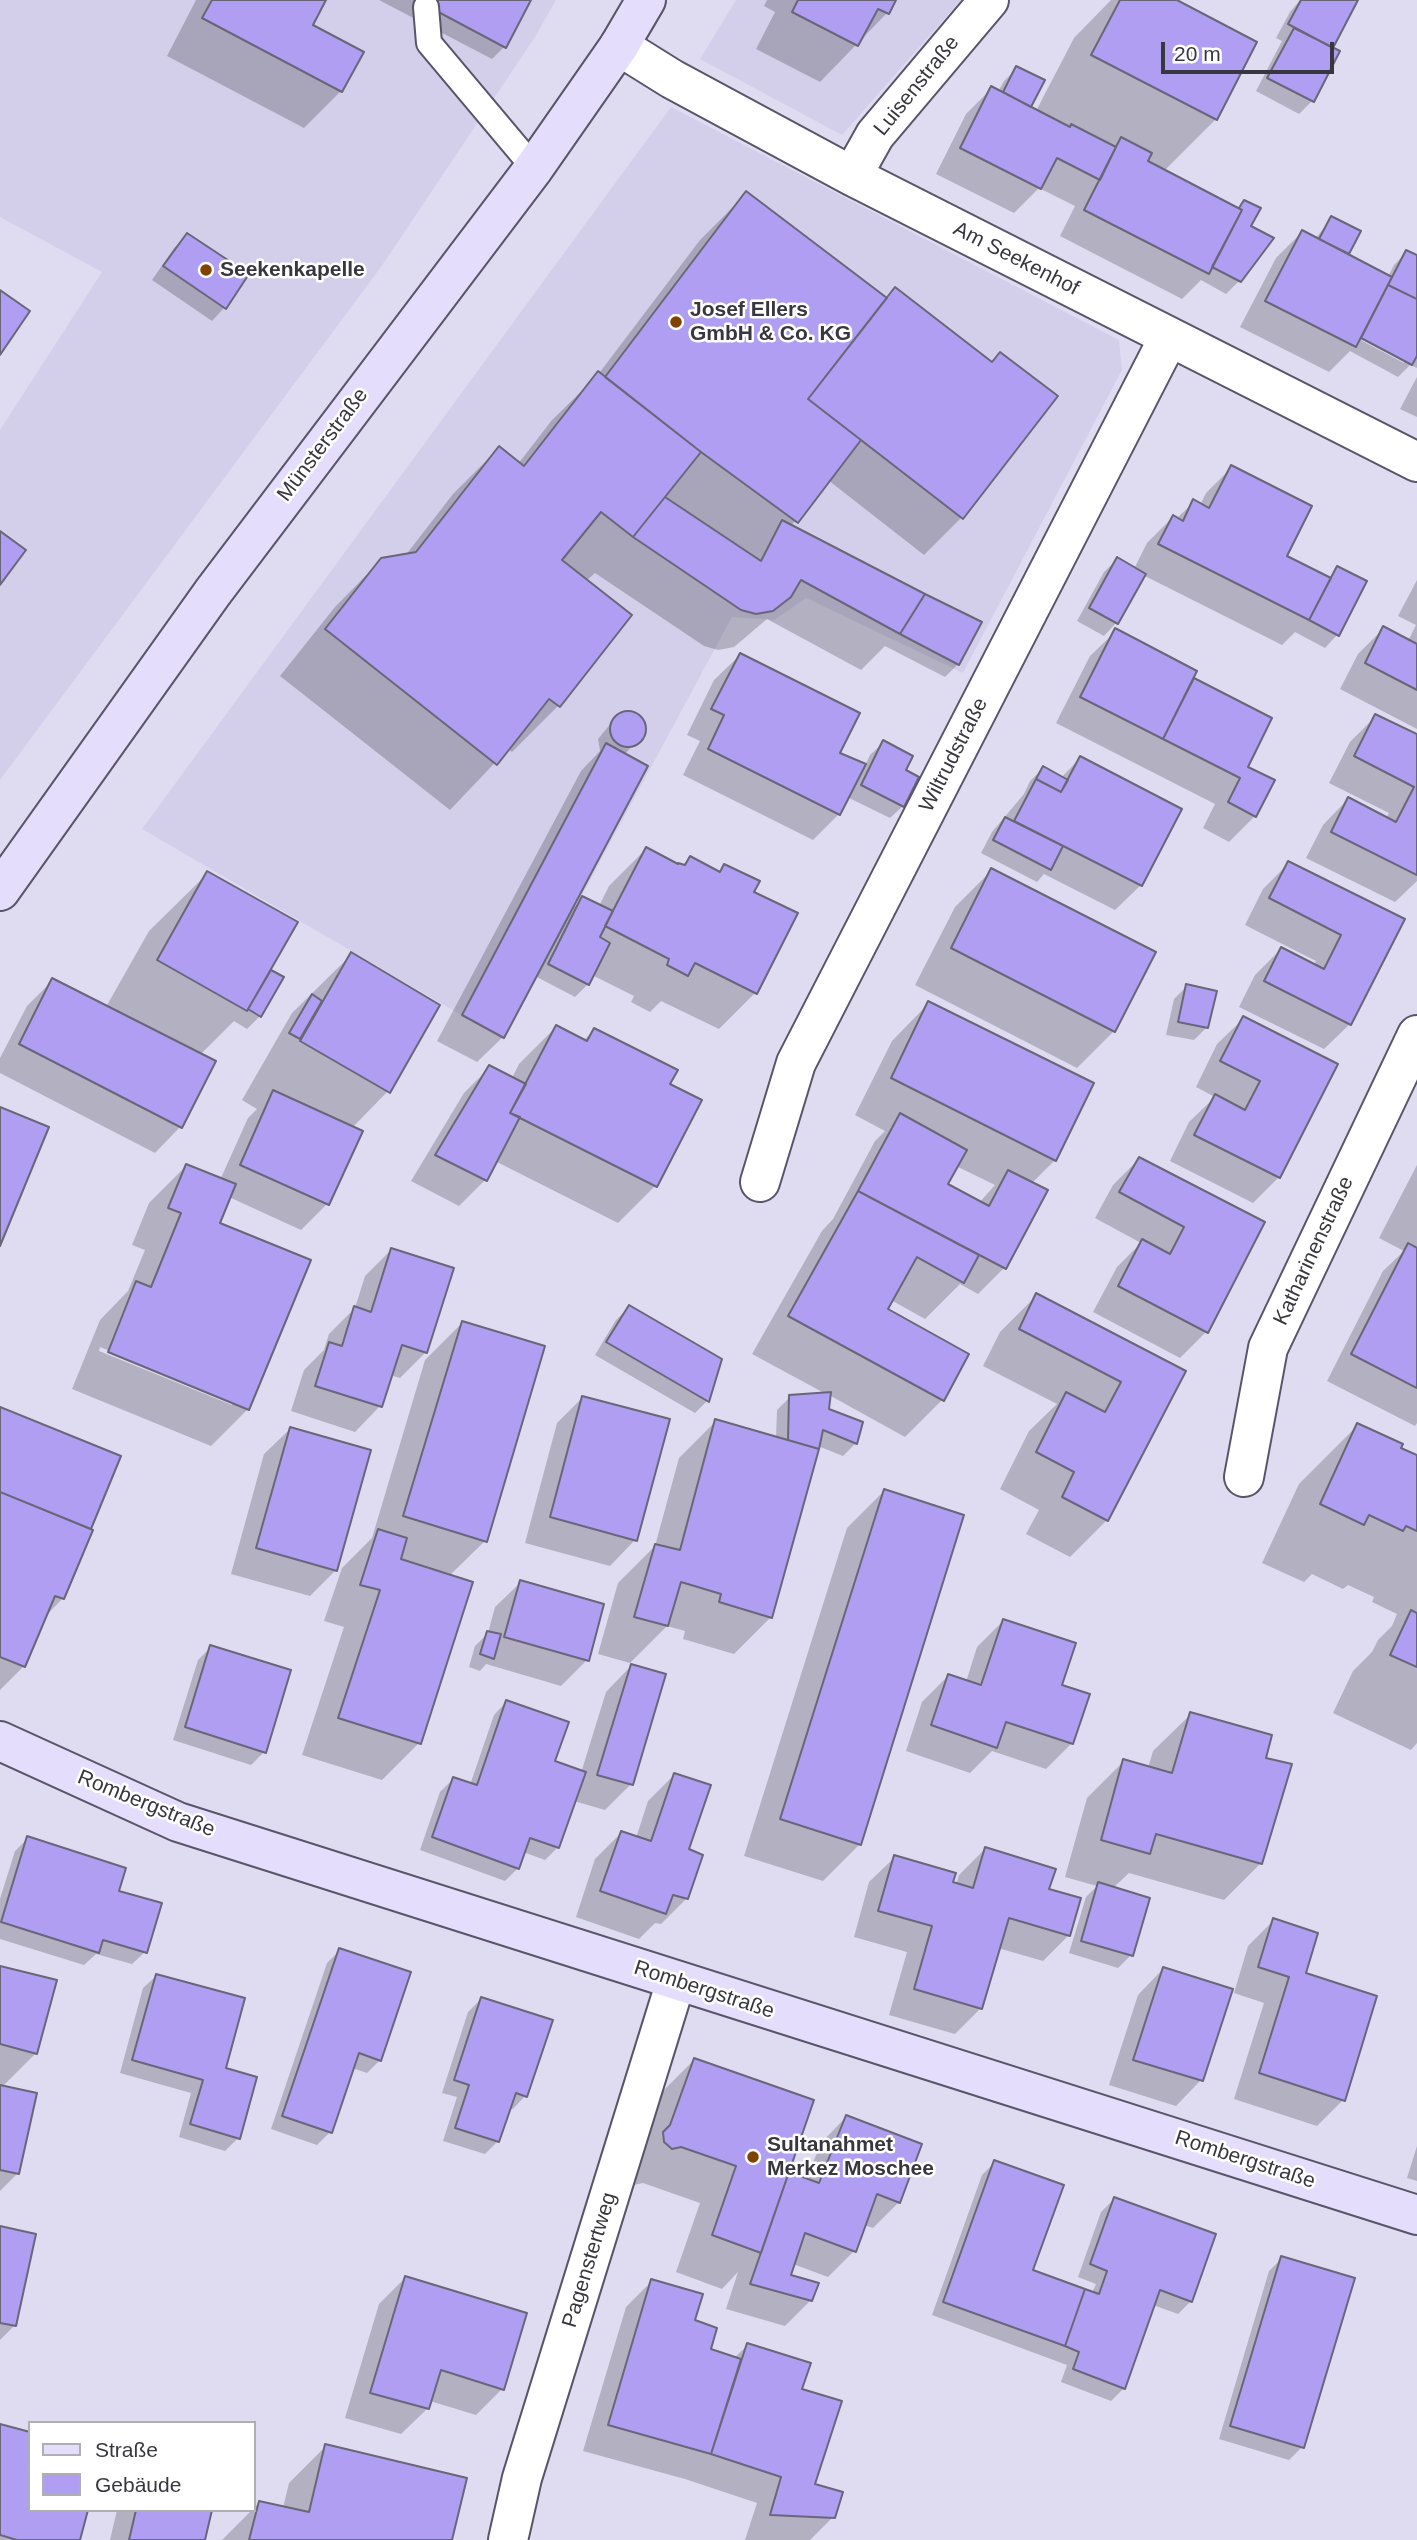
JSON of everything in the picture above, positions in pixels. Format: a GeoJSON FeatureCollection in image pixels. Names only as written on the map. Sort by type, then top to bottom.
{"type":"FeatureCollection","features":[{"type":"Feature","properties":{"kind":"main road","name":"Münsterstraße"},"geometry":{"type":"LineString","coordinates":[[0,891],[213,592],[534,167],[619,46],[646,0]]}},
{"type":"Feature","properties":{"kind":"main road","name":"Rombergstraße"},"geometry":{"type":"LineString","coordinates":[[0,1741],[178,1822],[1417,2215]]}},
{"type":"Feature","properties":{"kind":"street","name":"Luisenstraße"},"geometry":{"type":"LineString","coordinates":[[852,176],[875,135],[989,0]]}},
{"type":"Feature","properties":{"kind":"street","name":"Am Seekenhof"},"geometry":{"type":"LineString","coordinates":[[619,46],[672,79],[852,176],[1417,462]]}},
{"type":"Feature","properties":{"kind":"street","name":"Wiltrudstraße"},"geometry":{"type":"LineString","coordinates":[[760,1182],[796,1063],[1170,337]]}},
{"type":"Feature","properties":{"kind":"street","name":"Katharinenstraße"},"geometry":{"type":"LineString","coordinates":[[1244,1477],[1268,1348],[1417,1035]]}},
{"type":"Feature","properties":{"kind":"street","name":"Pagenstertweg"},"geometry":{"type":"LineString","coordinates":[[508,2540],[522,2479],[676,1981]]}},
{"type":"Feature","properties":{"kind":"lane"},"geometry":{"type":"LineString","coordinates":[[426,7],[429,43],[534,167]]}},
{"type":"Feature","properties":{"kind":"shaded area"},"geometry":{"type":"Polygon","coordinates":[[[0,0],[556,0],[535,37],[381,267],[0,780],[0,430],[102,272],[0,217],[0,0]]]}},
{"type":"Feature","properties":{"kind":"shaded area"},"geometry":{"type":"Polygon","coordinates":[[[736,0],[961,0],[842,135],[700,59],[736,0]]]}},
{"type":"Feature","properties":{"kind":"shaded area"},"geometry":{"type":"Polygon","coordinates":[[[671,107],[1119,340],[1122,370],[963,673],[806,598],[774,620],[732,617],[504,1040],[142,829],[671,107]]]}},
{"type":"Feature","properties":{"kind":"building"},"geometry":{"type":"Polygon","coordinates":[[[212,0],[326,0],[313,25],[364,52],[342,92],[202,18],[212,0]]]}},
{"type":"Feature","properties":{"kind":"building"},"geometry":{"type":"Polygon","coordinates":[[[416,0],[531,0],[506,48],[416,0]]]}},
{"type":"Feature","properties":{"kind":"building"},"geometry":{"type":"Polygon","coordinates":[[[798,0],[896,0],[889,14],[878,9],[858,46],[792,12],[798,0]]]}},
{"type":"Feature","properties":{"kind":"building"},"geometry":{"type":"Polygon","coordinates":[[[1120,0],[1177,0],[1257,42],[1217,120],[1091,55],[1120,0]]]}},
{"type":"Feature","properties":{"kind":"building"},"geometry":{"type":"Polygon","coordinates":[[[1301,0],[1358,0],[1333,48],[1288,24],[1301,0]]]}},
{"type":"Feature","properties":{"kind":"building"},"geometry":{"type":"Polygon","coordinates":[[[1294,28],[1340,51],[1314,102],[1267,78],[1294,28]]]}},
{"type":"Feature","properties":{"kind":"building"},"geometry":{"type":"Polygon","coordinates":[[[1016,66],[1045,80],[1031,107],[1003,92],[1016,66]]]}},
{"type":"Feature","properties":{"kind":"building"},"geometry":{"type":"Polygon","coordinates":[[[991,86],[1070,127],[1071,124],[1116,147],[1100,180],[1057,158],[1041,189],[960,148],[991,86]]]}},
{"type":"Feature","properties":{"kind":"building"},"geometry":{"type":"Polygon","coordinates":[[[1121,137],[1152,153],[1148,161],[1242,210],[1209,274],[1084,210],[1121,137]]]}},
{"type":"Feature","properties":{"kind":"building"},"geometry":{"type":"Polygon","coordinates":[[[746,191],[887,298],[808,399],[861,440],[798,523],[605,377],[746,191]]]}},
{"type":"Feature","properties":{"kind":"building"},"geometry":{"type":"Polygon","coordinates":[[[1244,200],[1261,208],[1251,226],[1274,238],[1241,282],[1212,267],[1242,210],[1239,208],[1244,200]]]}},
{"type":"Feature","properties":{"kind":"building"},"geometry":{"type":"Polygon","coordinates":[[[1331,216],[1361,231],[1349,254],[1319,239],[1331,216]]]}},
{"type":"Feature","properties":{"kind":"building"},"geometry":{"type":"Polygon","coordinates":[[[1302,230],[1392,277],[1356,347],[1265,301],[1302,230]]]}},
{"type":"Feature","properties":{"kind":"building","name":"Seekenkapelle"},"geometry":{"type":"Polygon","coordinates":[[[187,233],[249,274],[226,309],[163,266],[187,233]]]}},
{"type":"Feature","properties":{"kind":"building"},"geometry":{"type":"Polygon","coordinates":[[[1406,250],[1417,255],[1417,299],[1388,285],[1406,250]]]}},
{"type":"Feature","properties":{"kind":"building"},"geometry":{"type":"Polygon","coordinates":[[[1388,285],[1417,299],[1417,356],[1412,365],[1361,338],[1388,285]]]}},
{"type":"Feature","properties":{"kind":"building"},"geometry":{"type":"Polygon","coordinates":[[[895,287],[992,362],[1000,352],[1058,396],[963,519],[808,399],[895,287]]]}},
{"type":"Feature","properties":{"kind":"building"},"geometry":{"type":"Polygon","coordinates":[[[0,290],[30,311],[0,355],[0,290]]]}},
{"type":"Feature","properties":{"kind":"building"},"geometry":{"type":"Polygon","coordinates":[[[598,371],[701,452],[633,537],[601,512],[562,560],[632,615],[560,707],[549,699],[497,765],[325,629],[381,558],[416,552],[499,446],[524,466],[598,371]]]}},
{"type":"Feature","properties":{"kind":"building"},"geometry":{"type":"Polygon","coordinates":[[[1231,465],[1312,506],[1287,556],[1331,578],[1309,620],[1158,544],[1173,515],[1183,521],[1193,499],[1209,508],[1231,465]]]}},
{"type":"Feature","properties":{"kind":"building"},"geometry":{"type":"Polygon","coordinates":[[[665,497],[761,561],[782,520],[925,594],[900,634],[801,580],[791,597],[773,611],[756,614],[741,610],[633,537],[665,497]]]}},
{"type":"Feature","properties":{"kind":"building"},"geometry":{"type":"Polygon","coordinates":[[[0,531],[26,550],[0,585],[0,531]]]}},
{"type":"Feature","properties":{"kind":"building"},"geometry":{"type":"Polygon","coordinates":[[[1117,557],[1146,574],[1118,624],[1089,608],[1117,557]]]}},
{"type":"Feature","properties":{"kind":"building"},"geometry":{"type":"Polygon","coordinates":[[[1337,566],[1367,581],[1339,636],[1309,620],[1337,566]]]}},
{"type":"Feature","properties":{"kind":"building"},"geometry":{"type":"Polygon","coordinates":[[[925,594],[982,622],[959,665],[900,634],[925,594]]]}},
{"type":"Feature","properties":{"kind":"building"},"geometry":{"type":"Polygon","coordinates":[[[1383,626],[1417,644],[1417,690],[1365,663],[1383,626]]]}},
{"type":"Feature","properties":{"kind":"building"},"geometry":{"type":"Polygon","coordinates":[[[1115,628],[1197,671],[1163,739],[1080,697],[1115,628]]]}},
{"type":"Feature","properties":{"kind":"building"},"geometry":{"type":"Polygon","coordinates":[[[740,653],[860,713],[840,753],[866,764],[840,815],[708,749],[724,715],[711,709],[740,653]]]}},
{"type":"Feature","properties":{"kind":"building"},"geometry":{"type":"Polygon","coordinates":[[[1194,678],[1272,718],[1248,767],[1275,780],[1256,817],[1228,802],[1240,778],[1163,739],[1194,678]]]}},
{"type":"Feature","properties":{"kind":"building"},"geometry":{"type":"Polygon","coordinates":[[[628,711],[641,716],[646,729],[641,742],[628,747],[615,742],[610,729],[615,716],[628,711]]]}},
{"type":"Feature","properties":{"kind":"building"},"geometry":{"type":"Polygon","coordinates":[[[1375,714],[1417,734],[1417,875],[1331,832],[1348,797],[1396,822],[1414,787],[1354,756],[1375,714]]]}},
{"type":"Feature","properties":{"kind":"building"},"geometry":{"type":"Polygon","coordinates":[[[883,740],[913,756],[906,770],[919,777],[904,807],[861,785],[883,740]]]}},
{"type":"Feature","properties":{"kind":"building"},"geometry":{"type":"Polygon","coordinates":[[[606,743],[648,766],[504,1038],[462,1015],[606,743]]]}},
{"type":"Feature","properties":{"kind":"building"},"geometry":{"type":"Polygon","coordinates":[[[1080,756],[1182,809],[1142,886],[1014,821],[1036,779],[1061,792],[1080,756]]]}},
{"type":"Feature","properties":{"kind":"building"},"geometry":{"type":"Polygon","coordinates":[[[1043,766],[1068,780],[1061,792],[1036,779],[1043,766]]]}},
{"type":"Feature","properties":{"kind":"building"},"geometry":{"type":"Polygon","coordinates":[[[1005,817],[1063,846],[1051,870],[993,840],[1005,817]]]}},
{"type":"Feature","properties":{"kind":"building"},"geometry":{"type":"Polygon","coordinates":[[[646,847],[678,864],[685,865],[690,856],[720,872],[724,864],[760,881],[754,892],[798,913],[757,994],[695,963],[688,976],[667,965],[669,959],[605,926],[646,847]]]}},
{"type":"Feature","properties":{"kind":"building"},"geometry":{"type":"Polygon","coordinates":[[[1288,861],[1405,919],[1351,1025],[1264,981],[1281,947],[1324,969],[1341,935],[1269,898],[1288,861]]]}},
{"type":"Feature","properties":{"kind":"building"},"geometry":{"type":"Polygon","coordinates":[[[991,868],[1156,952],[1115,1032],[951,948],[991,868]]]}},
{"type":"Feature","properties":{"kind":"building"},"geometry":{"type":"Polygon","coordinates":[[[207,871],[298,922],[247,1011],[157,960],[207,871]]]}},
{"type":"Feature","properties":{"kind":"building"},"geometry":{"type":"Polygon","coordinates":[[[582,896],[613,911],[600,937],[610,943],[589,985],[548,964],[582,896]]]}},
{"type":"Feature","properties":{"kind":"building"},"geometry":{"type":"Polygon","coordinates":[[[351,952],[440,1005],[390,1093],[300,1041],[351,952]]]}},
{"type":"Feature","properties":{"kind":"building"},"geometry":{"type":"Polygon","coordinates":[[[271,970],[284,977],[261,1017],[248,1009],[271,970]]]}},
{"type":"Feature","properties":{"kind":"building"},"geometry":{"type":"Polygon","coordinates":[[[52,978],[216,1061],[182,1128],[19,1044],[52,978]]]}},
{"type":"Feature","properties":{"kind":"building"},"geometry":{"type":"Polygon","coordinates":[[[1186,984],[1217,991],[1208,1028],[1178,1022],[1186,984]]]}},
{"type":"Feature","properties":{"kind":"building"},"geometry":{"type":"Polygon","coordinates":[[[312,994],[322,1001],[300,1039],[289,1033],[312,994]]]}},
{"type":"Feature","properties":{"kind":"building"},"geometry":{"type":"Polygon","coordinates":[[[928,1001],[1094,1083],[1056,1161],[891,1078],[928,1001]]]}},
{"type":"Feature","properties":{"kind":"building"},"geometry":{"type":"Polygon","coordinates":[[[1243,1016],[1338,1064],[1280,1178],[1194,1135],[1215,1094],[1245,1110],[1260,1081],[1220,1061],[1243,1016]]]}},
{"type":"Feature","properties":{"kind":"building"},"geometry":{"type":"Polygon","coordinates":[[[556,1025],[587,1041],[594,1028],[678,1070],[670,1084],[702,1100],[657,1187],[510,1113],[556,1025]]]}},
{"type":"Feature","properties":{"kind":"building"},"geometry":{"type":"Polygon","coordinates":[[[489,1065],[526,1084],[510,1113],[520,1117],[487,1181],[435,1155],[489,1065]]]}},
{"type":"Feature","properties":{"kind":"building"},"geometry":{"type":"Polygon","coordinates":[[[273,1090],[363,1131],[329,1205],[240,1165],[273,1090]]]}},
{"type":"Feature","properties":{"kind":"building"},"geometry":{"type":"Polygon","coordinates":[[[0,1107],[49,1127],[0,1246],[0,1107]]]}},
{"type":"Feature","properties":{"kind":"building"},"geometry":{"type":"Polygon","coordinates":[[[900,1113],[967,1150],[948,1184],[989,1206],[1008,1170],[1048,1190],[1006,1269],[858,1191],[900,1113]]]}},
{"type":"Feature","properties":{"kind":"building"},"geometry":{"type":"Polygon","coordinates":[[[1139,1157],[1265,1222],[1208,1333],[1118,1286],[1142,1239],[1170,1254],[1184,1227],[1119,1192],[1139,1157]]]}},
{"type":"Feature","properties":{"kind":"building"},"geometry":{"type":"Polygon","coordinates":[[[186,1164],[236,1184],[220,1223],[311,1260],[249,1410],[108,1352],[136,1281],[151,1287],[181,1213],[168,1208],[186,1164]]]}},
{"type":"Feature","properties":{"kind":"building"},"geometry":{"type":"Polygon","coordinates":[[[858,1191],[979,1255],[964,1283],[917,1257],[888,1309],[969,1354],[944,1401],[788,1316],[858,1191]]]}},
{"type":"Feature","properties":{"kind":"building"},"geometry":{"type":"Polygon","coordinates":[[[1408,1243],[1417,1248],[1417,1388],[1351,1354],[1408,1243]]]}},
{"type":"Feature","properties":{"kind":"building"},"geometry":{"type":"Polygon","coordinates":[[[391,1248],[454,1268],[427,1353],[402,1345],[382,1407],[315,1386],[329,1342],[342,1346],[354,1306],[371,1312],[391,1248]]]}},
{"type":"Feature","properties":{"kind":"building"},"geometry":{"type":"Polygon","coordinates":[[[1036,1293],[1186,1371],[1108,1521],[1062,1497],[1074,1472],[1036,1452],[1066,1392],[1105,1412],[1121,1382],[1019,1329],[1036,1293]]]}},
{"type":"Feature","properties":{"kind":"building"},"geometry":{"type":"Polygon","coordinates":[[[629,1305],[722,1359],[709,1402],[606,1342],[629,1305]]]}},
{"type":"Feature","properties":{"kind":"building"},"geometry":{"type":"Polygon","coordinates":[[[462,1321],[545,1346],[487,1542],[403,1516],[462,1321]]]}},
{"type":"Feature","properties":{"kind":"building"},"geometry":{"type":"Polygon","coordinates":[[[831,1392],[829,1409],[863,1422],[857,1444],[823,1430],[819,1449],[788,1440],[789,1395],[831,1392]]]}},
{"type":"Feature","properties":{"kind":"building"},"geometry":{"type":"Polygon","coordinates":[[[582,1396],[670,1419],[637,1541],[550,1517],[582,1396]]]}},
{"type":"Feature","properties":{"kind":"building"},"geometry":{"type":"Polygon","coordinates":[[[0,1407],[121,1456],[91,1529],[0,1492],[0,1407]]]}},
{"type":"Feature","properties":{"kind":"building"},"geometry":{"type":"Polygon","coordinates":[[[715,1419],[819,1449],[772,1618],[719,1602],[721,1594],[681,1582],[668,1626],[634,1617],[655,1544],[680,1550],[715,1419]]]}},
{"type":"Feature","properties":{"kind":"building"},"geometry":{"type":"Polygon","coordinates":[[[1357,1423],[1403,1444],[1401,1448],[1417,1455],[1417,1531],[1406,1526],[1403,1531],[1369,1515],[1364,1525],[1320,1504],[1357,1423]]]}},
{"type":"Feature","properties":{"kind":"building"},"geometry":{"type":"Polygon","coordinates":[[[290,1427],[371,1450],[337,1571],[256,1548],[290,1427]]]}},
{"type":"Feature","properties":{"kind":"building"},"geometry":{"type":"Polygon","coordinates":[[[884,1489],[964,1515],[861,1845],[780,1819],[884,1489]]]}},
{"type":"Feature","properties":{"kind":"building"},"geometry":{"type":"Polygon","coordinates":[[[0,1492],[93,1530],[64,1599],[55,1596],[25,1667],[0,1657],[0,1492]]]}},
{"type":"Feature","properties":{"kind":"building"},"geometry":{"type":"Polygon","coordinates":[[[378,1529],[407,1538],[401,1559],[473,1582],[421,1744],[338,1718],[380,1590],[360,1585],[378,1529]]]}},
{"type":"Feature","properties":{"kind":"building"},"geometry":{"type":"Polygon","coordinates":[[[520,1580],[604,1604],[589,1661],[504,1637],[520,1580]]]}},
{"type":"Feature","properties":{"kind":"building"},"geometry":{"type":"Polygon","coordinates":[[[1411,1610],[1417,1613],[1417,1667],[1390,1655],[1411,1610]]]}},
{"type":"Feature","properties":{"kind":"building"},"geometry":{"type":"Polygon","coordinates":[[[1003,1619],[1076,1643],[1062,1685],[1090,1694],[1073,1744],[1006,1722],[997,1748],[931,1725],[948,1674],[981,1685],[1003,1619]]]}},
{"type":"Feature","properties":{"kind":"building"},"geometry":{"type":"Polygon","coordinates":[[[487,1631],[501,1634],[494,1659],[480,1654],[487,1631]]]}},
{"type":"Feature","properties":{"kind":"building"},"geometry":{"type":"Polygon","coordinates":[[[210,1645],[291,1670],[266,1753],[185,1727],[210,1645]]]}},
{"type":"Feature","properties":{"kind":"building"},"geometry":{"type":"Polygon","coordinates":[[[631,1664],[666,1674],[633,1785],[597,1775],[631,1664]]]}},
{"type":"Feature","properties":{"kind":"building"},"geometry":{"type":"Polygon","coordinates":[[[506,1700],[569,1722],[555,1761],[586,1772],[559,1848],[530,1838],[519,1869],[432,1837],[453,1777],[477,1785],[506,1700]]]}},
{"type":"Feature","properties":{"kind":"building"},"geometry":{"type":"Polygon","coordinates":[[[1190,1712],[1272,1735],[1266,1758],[1292,1764],[1262,1864],[1156,1834],[1150,1854],[1101,1840],[1123,1759],[1172,1773],[1190,1712]]]}},
{"type":"Feature","properties":{"kind":"building"},"geometry":{"type":"Polygon","coordinates":[[[674,1773],[711,1785],[689,1849],[703,1855],[688,1899],[673,1895],[666,1914],[600,1891],[621,1831],[651,1841],[674,1773]]]}},
{"type":"Feature","properties":{"kind":"building"},"geometry":{"type":"Polygon","coordinates":[[[27,1836],[126,1868],[119,1891],[162,1903],[147,1953],[103,1940],[99,1953],[1,1922],[27,1836]]]}},
{"type":"Feature","properties":{"kind":"building"},"geometry":{"type":"Polygon","coordinates":[[[985,1847],[1056,1869],[1049,1889],[1081,1898],[1070,1936],[1009,1918],[982,2009],[914,1989],[932,1926],[878,1911],[894,1855],[956,1873],[953,1882],[973,1888],[985,1847]]]}},
{"type":"Feature","properties":{"kind":"building"},"geometry":{"type":"Polygon","coordinates":[[[1098,1882],[1150,1898],[1133,1956],[1081,1941],[1098,1882]]]}},
{"type":"Feature","properties":{"kind":"building"},"geometry":{"type":"Polygon","coordinates":[[[1273,1918],[1318,1933],[1306,1973],[1377,1996],[1345,2101],[1259,2073],[1289,1977],[1258,1967],[1273,1918]]]}},
{"type":"Feature","properties":{"kind":"building"},"geometry":{"type":"Polygon","coordinates":[[[339,1948],[411,1972],[381,2061],[359,2053],[332,2133],[282,2116],[339,1948]]]}},
{"type":"Feature","properties":{"kind":"building"},"geometry":{"type":"Polygon","coordinates":[[[0,1966],[57,1980],[37,2054],[0,2044],[0,1966]]]}},
{"type":"Feature","properties":{"kind":"building"},"geometry":{"type":"Polygon","coordinates":[[[1163,1967],[1233,1989],[1203,2081],[1133,2060],[1163,1967]]]}},
{"type":"Feature","properties":{"kind":"building"},"geometry":{"type":"Polygon","coordinates":[[[156,1974],[245,1998],[226,2068],[257,2077],[240,2139],[190,2124],[203,2080],[132,2060],[156,1974]]]}},
{"type":"Feature","properties":{"kind":"building"},"geometry":{"type":"Polygon","coordinates":[[[481,1997],[553,2020],[527,2097],[516,2093],[499,2142],[455,2128],[469,2085],[454,2080],[481,1997]]]}},
{"type":"Feature","properties":{"kind":"building","name":"Sultanahmet Merkez Moschee"},"geometry":{"type":"Polygon","coordinates":[[[694,2058],[814,2100],[761,2253],[712,2235],[736,2166],[681,2147],[672,2149],[664,2142],[663,2132],[670,2125],[694,2058]]]}},
{"type":"Feature","properties":{"kind":"building"},"geometry":{"type":"Polygon","coordinates":[[[0,2085],[37,2093],[19,2174],[0,2170],[0,2085]]]}},
{"type":"Feature","properties":{"kind":"building"},"geometry":{"type":"Polygon","coordinates":[[[846,2115],[922,2144],[900,2203],[877,2194],[856,2252],[805,2233],[791,2275],[819,2283],[812,2301],[750,2284],[789,2172],[819,2183],[846,2115]]]}},
{"type":"Feature","properties":{"kind":"building"},"geometry":{"type":"Polygon","coordinates":[[[994,2160],[1064,2185],[1033,2270],[1085,2289],[1065,2346],[943,2302],[994,2160]]]}},
{"type":"Feature","properties":{"kind":"building"},"geometry":{"type":"Polygon","coordinates":[[[1114,2197],[1216,2234],[1192,2302],[1160,2290],[1125,2389],[1073,2369],[1079,2352],[1065,2346],[1085,2289],[1099,2294],[1107,2271],[1090,2264],[1114,2197]]]}},
{"type":"Feature","properties":{"kind":"building"},"geometry":{"type":"Polygon","coordinates":[[[0,2226],[36,2234],[16,2326],[0,2323],[0,2226]]]}},
{"type":"Feature","properties":{"kind":"building"},"geometry":{"type":"Polygon","coordinates":[[[1281,2256],[1355,2278],[1304,2448],[1230,2426],[1281,2256]]]}},
{"type":"Feature","properties":{"kind":"building"},"geometry":{"type":"Polygon","coordinates":[[[405,2276],[527,2313],[504,2390],[441,2370],[429,2409],[370,2393],[405,2276]]]}},
{"type":"Feature","properties":{"kind":"building"},"geometry":{"type":"Polygon","coordinates":[[[651,2279],[703,2294],[695,2320],[717,2328],[711,2349],[741,2359],[711,2454],[608,2425],[651,2279]]]}},
{"type":"Feature","properties":{"kind":"building"},"geometry":{"type":"Polygon","coordinates":[[[747,2343],[811,2363],[802,2389],[842,2401],[815,2484],[843,2492],[835,2518],[770,2515],[781,2477],[711,2454],[747,2343]]]}},
{"type":"Feature","properties":{"kind":"building"},"geometry":{"type":"Polygon","coordinates":[[[0,2424],[28,2431],[28,2512],[87,2512],[80,2540],[17,2540],[0,2535],[0,2424]]]}},
{"type":"Feature","properties":{"kind":"building"},"geometry":{"type":"Polygon","coordinates":[[[325,2444],[467,2478],[452,2540],[249,2540],[259,2501],[309,2512],[325,2444]]]}},
{"type":"Feature","properties":{"kind":"building"},"geometry":{"type":"Polygon","coordinates":[[[136,2512],[212,2512],[205,2540],[129,2540],[136,2512]]]}},
{"type":"Feature","properties":{"kind":"place","name":"Seekenkapelle"},"geometry":{"type":"Point","coordinates":[206,270]}},
{"type":"Feature","properties":{"kind":"place","name":"Josef Ellers GmbH & Co. KG"},"geometry":{"type":"Point","coordinates":[676,322]}},
{"type":"Feature","properties":{"kind":"place","name":"Sultanahmet Merkez Moschee"},"geometry":{"type":"Point","coordinates":[753,2157]}}]}
